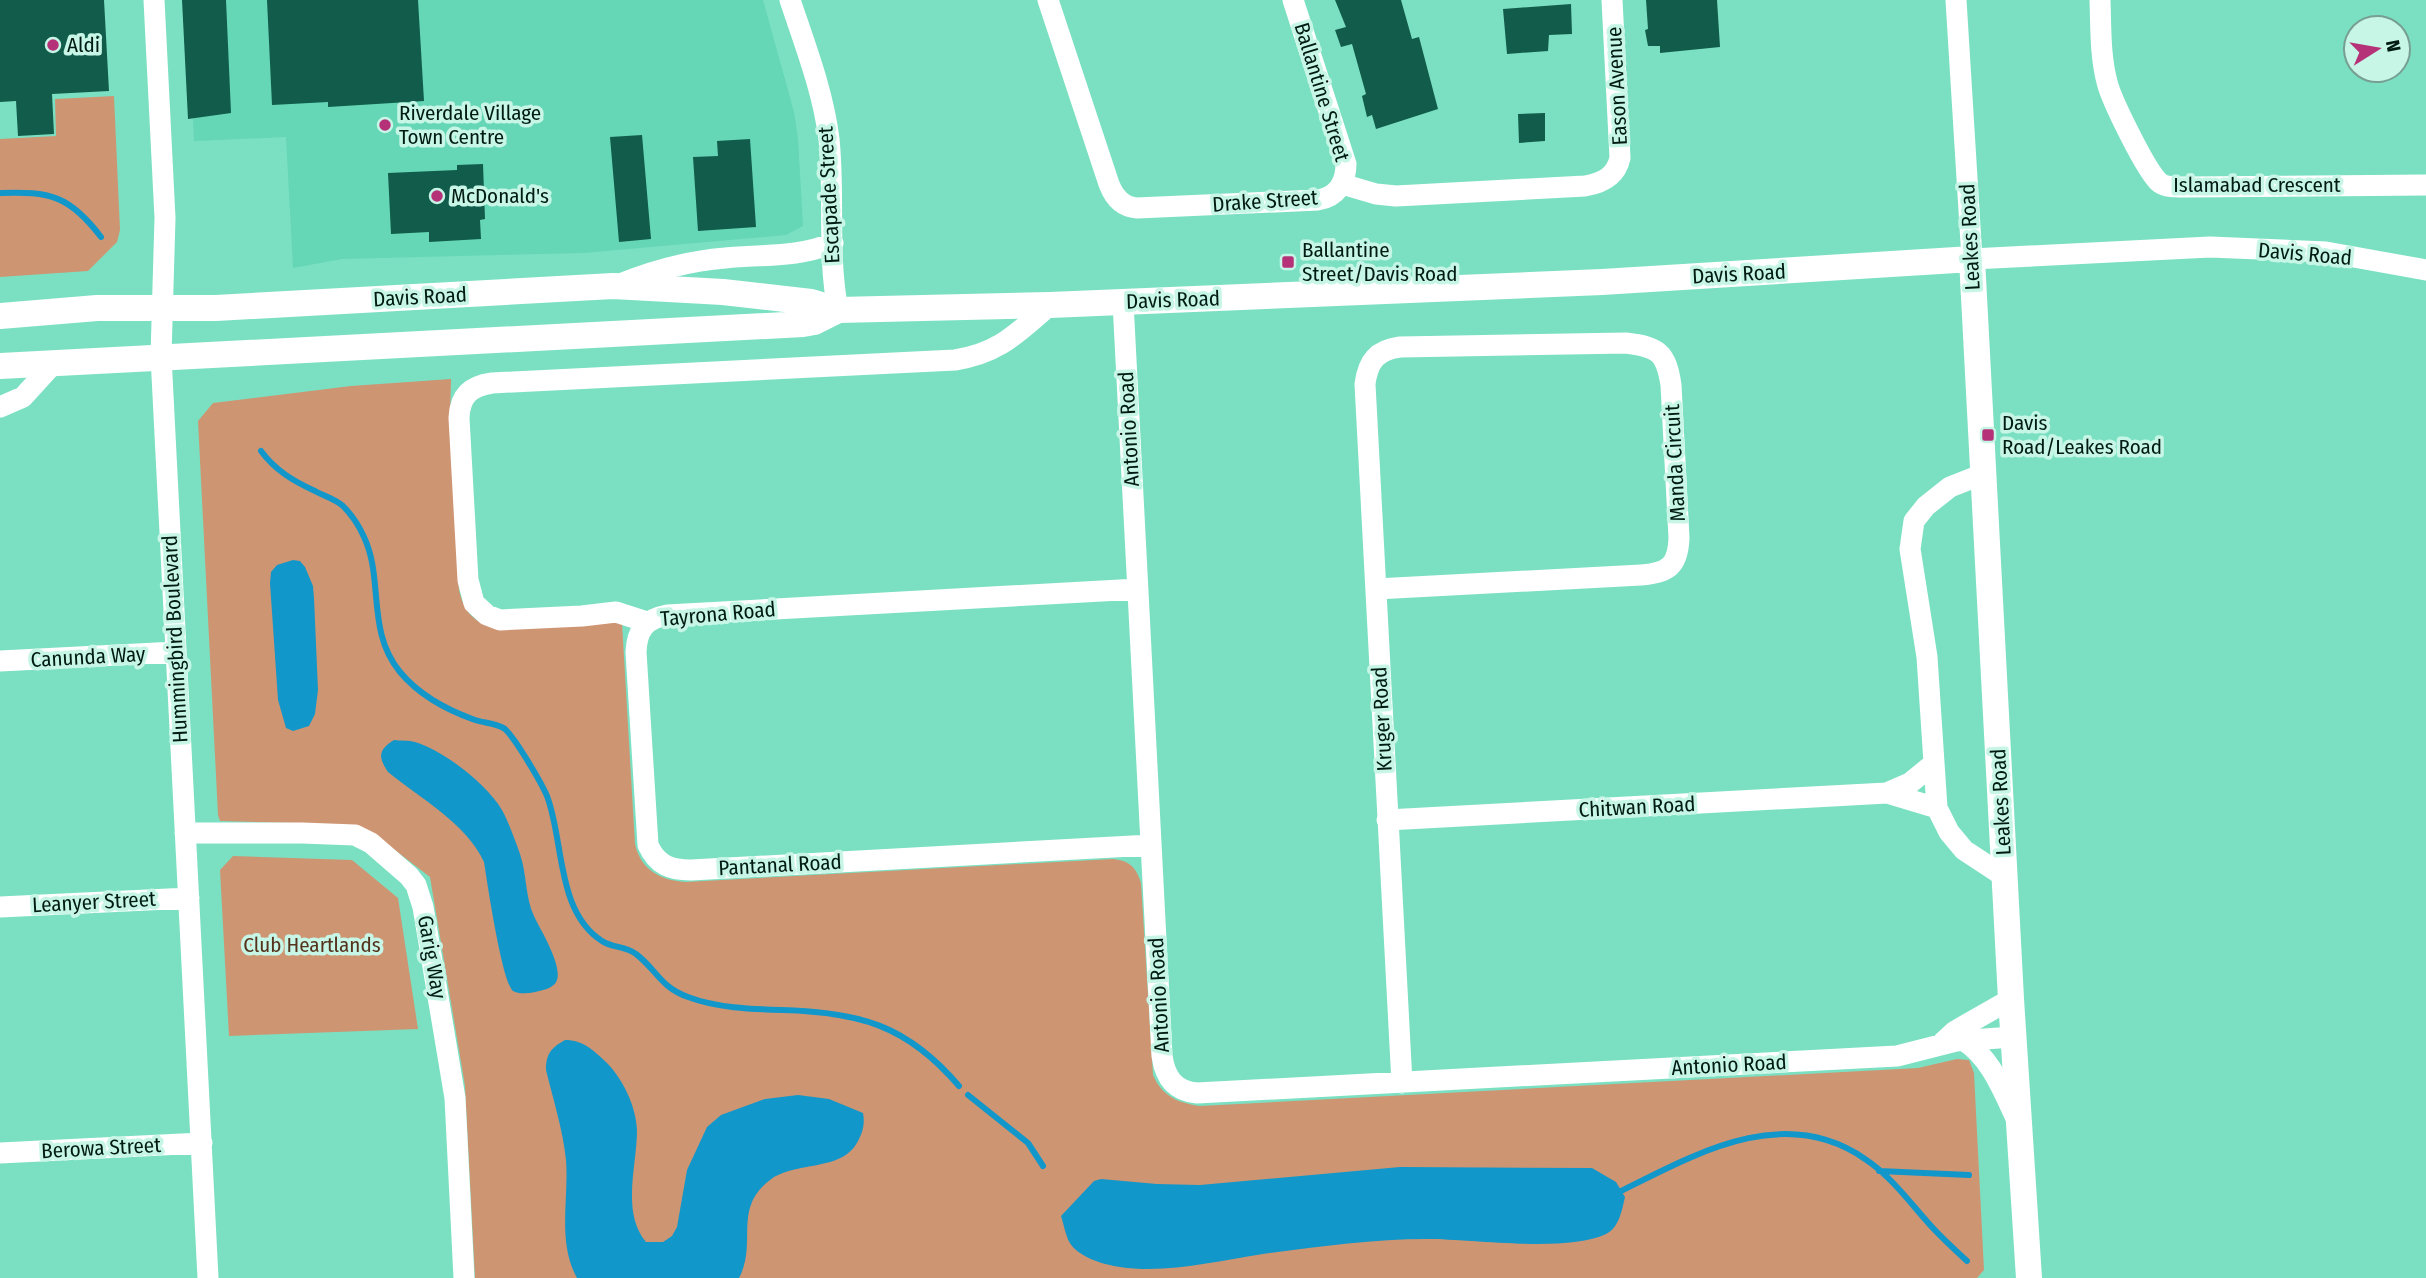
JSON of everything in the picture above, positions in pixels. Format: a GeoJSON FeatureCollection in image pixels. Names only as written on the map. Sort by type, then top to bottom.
{"type":"FeatureCollection","features":[{"type":"Feature","properties":{"kind":"main road","name":"Davis Road"},"geometry":{"type":"LineString","coordinates":[[0,316],[97,308],[216,308],[613,286],[723,292],[811,302],[838,310],[1050,305],[1616,281],[1972,258]]}},
{"type":"Feature","properties":{"kind":"main road","name":"Leakes Road"},"geometry":{"type":"LineString","coordinates":[[1972,258],[2028,1277]]}},
{"type":"Feature","properties":{"kind":"main road","name":"Davis Road"},"geometry":{"type":"LineString","coordinates":[[0,366],[803,324],[814,322],[838,310]]}},
{"type":"Feature","properties":{"kind":"street","name":"Hummingbird Boulevard"},"geometry":{"type":"LineString","coordinates":[[154,0],[165,218],[161,356],[208,1278]]}},
{"type":"Feature","properties":{"kind":"street","name":"Escapade Street"},"geometry":{"type":"LineString","coordinates":[[790,0],[826,119],[831,164],[833,286],[838,310]]}},
{"type":"Feature","properties":{"kind":"street","name":"Drake Street"},"geometry":{"type":"LineString","coordinates":[[1048,0],[1109,184],[1117,199],[1130,208],[1318,200],[1331,196],[1342,184],[1376,194],[1396,196],[1585,186],[1602,182],[1615,171]]}},
{"type":"Feature","properties":{"kind":"street","name":"Ballantine Street"},"geometry":{"type":"LineString","coordinates":[[1293,0],[1343,153],[1346,168],[1342,184]]}},
{"type":"Feature","properties":{"kind":"street","name":"Eason Avenue"},"geometry":{"type":"LineString","coordinates":[[1612,0],[1620,144],[1620,158],[1615,171]]}},
{"type":"Feature","properties":{"kind":"street","name":"Leakes Road"},"geometry":{"type":"LineString","coordinates":[[1956,0],[1972,258]]}},
{"type":"Feature","properties":{"kind":"street","name":"Islamabad Crescent"},"geometry":{"type":"LineString","coordinates":[[2100,0],[2102,49],[2107,82],[2148,167],[2160,183],[2186,187],[2426,185]]}},
{"type":"Feature","properties":{"kind":"street"},"geometry":{"type":"LineString","coordinates":[[613,286],[659,269],[688,262],[803,254],[833,243]]}},
{"type":"Feature","properties":{"kind":"street","name":"Davis Road"},"geometry":{"type":"LineString","coordinates":[[1972,258],[2210,247],[2326,252],[2426,270]]}},
{"type":"Feature","properties":{"kind":"street","name":"Antonio Road"},"geometry":{"type":"LineString","coordinates":[[1124,302],[1162,1056],[1167,1078],[1174,1084],[1182,1090],[1197,1093],[1896,1056],[1963,1040],[2013,1037]]}},
{"type":"Feature","properties":{"kind":"street","name":"Tayrona Road"},"geometry":{"type":"LineString","coordinates":[[1050,305],[1004,344],[989,352],[965,358],[492,383],[472,388],[459,407],[459,418],[468,580],[474,603],[487,615],[500,620],[616,612],[647,622],[667,615],[1138,589]]}},
{"type":"Feature","properties":{"kind":"street","name":"Manda Circuit"},"geometry":{"type":"LineString","coordinates":[[1375,356],[1387,349],[1408,346],[1626,343],[1654,349],[1666,361],[1671,385],[1679,538],[1677,558],[1673,564],[1655,574],[1376,589]]}},
{"type":"Feature","properties":{"kind":"street","name":"Kruger Road"},"geometry":{"type":"LineString","coordinates":[[1375,356],[1367,370],[1366,384],[1402,1083]]}},
{"type":"Feature","properties":{"kind":"street"},"geometry":{"type":"LineString","coordinates":[[0,407],[23,397],[54,363]]}},
{"type":"Feature","properties":{"kind":"street","name":"Leakes Road"},"geometry":{"type":"LineString","coordinates":[[1983,474],[1950,487],[1936,497],[1914,521],[1911,533],[1912,561],[1927,657],[1932,765],[1937,808],[1949,832],[1964,850],[2005,877]]}},
{"type":"Feature","properties":{"kind":"street","name":"Pantanal Road"},"geometry":{"type":"LineString","coordinates":[[647,622],[638,634],[636,652],[646,832],[651,853],[666,867],[691,870],[1151,845]]}},
{"type":"Feature","properties":{"kind":"street","name":"Canunda Way"},"geometry":{"type":"LineString","coordinates":[[0,661],[176,652]]}},
{"type":"Feature","properties":{"kind":"street","name":"Chitwan Road"},"geometry":{"type":"LineString","coordinates":[[1887,793],[1910,783],[1932,765]]}},
{"type":"Feature","properties":{"kind":"street","name":"Chitwan Road"},"geometry":{"type":"LineString","coordinates":[[1387,820],[1887,793],[1937,808]]}},
{"type":"Feature","properties":{"kind":"street","name":"Garig Way"},"geometry":{"type":"LineString","coordinates":[[185,833],[355,835],[381,851],[416,885],[422,902],[453,1085],[464,1278]]}},
{"type":"Feature","properties":{"kind":"street","name":"Leanyer Street"},"geometry":{"type":"LineString","coordinates":[[0,907],[188,898]]}},
{"type":"Feature","properties":{"kind":"street","name":"Antonio Road"},"geometry":{"type":"LineString","coordinates":[[1938,1046],[1955,1031],[2011,999]]}},
{"type":"Feature","properties":{"kind":"street"},"geometry":{"type":"LineString","coordinates":[[1963,1040],[1976,1049],[1993,1070],[2018,1121]]}},
{"type":"Feature","properties":{"kind":"street","name":"Berowa Street"},"geometry":{"type":"LineString","coordinates":[[0,1153],[202,1143]]}},
{"type":"Feature","properties":{"kind":"shaded area","name":"Riverdale Village Town Centre"},"geometry":{"type":"Polygon","coordinates":[[[188,0],[763,0],[794,112],[803,226],[786,235],[583,253],[342,259],[293,268],[286,137],[194,141],[188,0]]]}},
{"type":"Feature","properties":{"kind":"green space"},"geometry":{"type":"Polygon","coordinates":[[[114,96],[120,230],[117,242],[88,271],[0,277],[0,139],[56,136],[55,99],[114,96]]]}},
{"type":"Feature","properties":{"kind":"green space"},"geometry":{"type":"Polygon","coordinates":[[[451,379],[450,422],[459,590],[462,602],[471,615],[485,625],[607,617],[622,623],[635,844],[642,861],[653,872],[667,879],[685,882],[1113,859],[1124,861],[1134,869],[1141,883],[1153,1075],[1161,1088],[1172,1097],[1200,1106],[1918,1068],[1957,1059],[1969,1060],[1974,1073],[1984,1270],[1977,1278],[475,1278],[465,1086],[430,877],[374,834],[293,823],[220,821],[218,815],[198,421],[213,403],[351,386],[451,379]]]}},
{"type":"Feature","properties":{"kind":"green space","name":"Club Heartlands"},"geometry":{"type":"Polygon","coordinates":[[[233,856],[352,860],[398,898],[418,1029],[229,1036],[220,870],[233,856]]]}},
{"type":"Feature","properties":{"kind":"water"},"geometry":{"type":"Polygon","coordinates":[[[293,560],[300,561],[305,567],[313,586],[318,690],[315,714],[309,726],[293,731],[286,728],[278,700],[270,583],[271,572],[277,565],[293,560]]]}},
{"type":"Feature","properties":{"kind":"water"},"geometry":{"type":"Polygon","coordinates":[[[394,740],[415,742],[451,760],[475,779],[502,810],[520,854],[531,909],[556,965],[557,980],[552,986],[530,993],[513,991],[504,970],[484,862],[466,835],[388,772],[381,754],[394,740]]]}},
{"type":"Feature","properties":{"kind":"water"},"geometry":{"type":"Polygon","coordinates":[[[565,1040],[582,1044],[592,1050],[618,1076],[628,1093],[637,1130],[632,1203],[638,1230],[646,1242],[663,1242],[672,1236],[677,1227],[687,1170],[707,1127],[721,1115],[765,1099],[798,1095],[829,1099],[863,1113],[863,1130],[852,1150],[842,1157],[781,1174],[759,1191],[749,1215],[747,1252],[739,1278],[577,1278],[567,1250],[565,1149],[546,1070],[550,1052],[565,1040]]]}},
{"type":"Feature","properties":{"kind":"water"},"geometry":{"type":"Polygon","coordinates":[[[1400,1167],[1592,1168],[1616,1182],[1625,1197],[1614,1228],[1589,1240],[1519,1244],[1427,1239],[1386,1240],[1155,1269],[1114,1266],[1082,1254],[1070,1243],[1061,1216],[1094,1181],[1101,1179],[1200,1185],[1400,1167]]]}},
{"type":"Feature","properties":{"kind":"building","name":"Aldi"},"geometry":{"type":"Polygon","coordinates":[[[0,0],[104,0],[109,91],[52,94],[54,134],[18,136],[16,101],[0,102],[0,0]]]}},
{"type":"Feature","properties":{"kind":"building"},"geometry":{"type":"Polygon","coordinates":[[[182,0],[226,0],[231,113],[188,119],[182,0]]]}},
{"type":"Feature","properties":{"kind":"building"},"geometry":{"type":"Polygon","coordinates":[[[267,0],[418,0],[424,101],[328,107],[328,102],[272,105],[267,0]]]}},
{"type":"Feature","properties":{"kind":"building"},"geometry":{"type":"Polygon","coordinates":[[[1335,0],[1401,0],[1412,39],[1419,37],[1438,109],[1376,129],[1372,115],[1367,117],[1362,96],[1366,94],[1352,44],[1341,47],[1335,30],[1346,27],[1335,0]]]}},
{"type":"Feature","properties":{"kind":"building"},"geometry":{"type":"Polygon","coordinates":[[[1646,0],[1717,0],[1720,47],[1660,53],[1660,46],[1648,46],[1645,30],[1648,29],[1646,0]]]}},
{"type":"Feature","properties":{"kind":"building"},"geometry":{"type":"Polygon","coordinates":[[[1571,4],[1572,34],[1549,35],[1548,51],[1507,54],[1503,9],[1571,4]]]}},
{"type":"Feature","properties":{"kind":"building"},"geometry":{"type":"Polygon","coordinates":[[[1545,113],[1545,141],[1519,143],[1518,114],[1545,113]]]}},
{"type":"Feature","properties":{"kind":"building"},"geometry":{"type":"Polygon","coordinates":[[[642,135],[651,239],[619,242],[610,137],[642,135]]]}},
{"type":"Feature","properties":{"kind":"building"},"geometry":{"type":"Polygon","coordinates":[[[750,139],[756,227],[698,231],[693,157],[718,156],[717,141],[750,139]]]}},
{"type":"Feature","properties":{"kind":"building","name":"McDonald's"},"geometry":{"type":"Polygon","coordinates":[[[483,164],[485,219],[480,220],[481,239],[429,242],[429,232],[391,234],[388,173],[457,170],[457,165],[483,164]]]}},
{"type":"Feature","properties":{"kind":"waterway"},"geometry":{"type":"LineString","coordinates":[[0,193],[33,193],[58,199],[79,213],[101,237]]}},
{"type":"Feature","properties":{"kind":"waterway"},"geometry":{"type":"LineString","coordinates":[[261,451],[285,474],[340,504],[357,524],[370,553],[383,640],[400,672],[425,695],[454,712],[505,729],[518,745],[547,796],[569,894],[576,912],[587,928],[602,941],[636,954],[671,988],[688,997],[734,1007],[835,1014],[880,1026],[920,1049],[940,1065],[959,1086]]}},
{"type":"Feature","properties":{"kind":"waterway"},"geometry":{"type":"LineString","coordinates":[[968,1095],[1028,1143],[1043,1166]]}},
{"type":"Feature","properties":{"kind":"waterway"},"geometry":{"type":"LineString","coordinates":[[1621,1191],[1711,1149],[1773,1134],[1804,1135],[1835,1143],[1865,1159],[1892,1182],[1940,1236],[1967,1261]]}},
{"type":"Feature","properties":{"kind":"waterway"},"geometry":{"type":"LineString","coordinates":[[1879,1171],[1969,1175]]}},
{"type":"Feature","properties":{"kind":"place","name":"Aldi"},"geometry":{"type":"Point","coordinates":[53,45]}},
{"type":"Feature","properties":{"kind":"place","name":"Riverdale Village Town Centre"},"geometry":{"type":"Point","coordinates":[385,125]}},
{"type":"Feature","properties":{"kind":"place","name":"McDonald's"},"geometry":{"type":"Point","coordinates":[437,196]}},
{"type":"Feature","properties":{"kind":"place","name":"Ballantine Street/Davis Road"},"geometry":{"type":"Point","coordinates":[1288,262]}},
{"type":"Feature","properties":{"kind":"place","name":"Davis Road/Leakes Road"},"geometry":{"type":"Point","coordinates":[1988,435]}}]}
